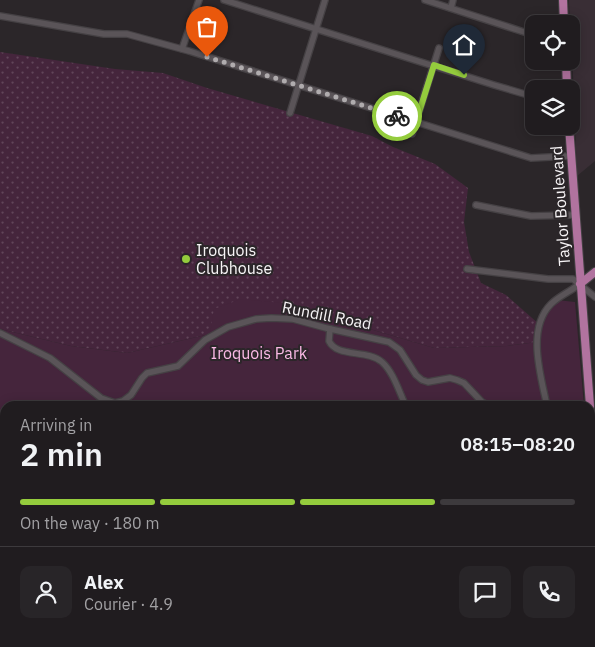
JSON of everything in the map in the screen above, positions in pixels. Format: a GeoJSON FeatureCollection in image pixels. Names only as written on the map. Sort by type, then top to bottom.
{"type":"FeatureCollection","features":[{"type":"Feature","properties":{"kind":"main road"},"geometry":{"type":"LineString","coordinates":[[563,0],[564,15]]}},
{"type":"Feature","properties":{"kind":"main road","name":"Taylor Boulevard"},"geometry":{"type":"LineString","coordinates":[[569,135],[589,401]]}},
{"type":"Feature","properties":{"kind":"main road"},"geometry":{"type":"LineString","coordinates":[[580,284],[595,272]]}},
{"type":"Feature","properties":{"kind":"street"},"geometry":{"type":"LineString","coordinates":[[182,49],[198,0]]}},
{"type":"Feature","properties":{"kind":"street"},"geometry":{"type":"LineString","coordinates":[[224,0],[525,94]]}},
{"type":"Feature","properties":{"kind":"street"},"geometry":{"type":"LineString","coordinates":[[290,113],[326,0]]}},
{"type":"Feature","properties":{"kind":"street"},"geometry":{"type":"LineString","coordinates":[[424,0],[525,32]]}},
{"type":"Feature","properties":{"kind":"street"},"geometry":{"type":"LineString","coordinates":[[451,8],[453,0]]}},
{"type":"Feature","properties":{"kind":"street"},"geometry":{"type":"LineString","coordinates":[[0,17],[104,34],[127,34],[182,49],[531,158],[570,156]]}},
{"type":"Feature","properties":{"kind":"street"},"geometry":{"type":"LineString","coordinates":[[412,134],[439,48]]}},
{"type":"Feature","properties":{"kind":"street"},"geometry":{"type":"LineString","coordinates":[[476,205],[531,216],[574,215]]}},
{"type":"Feature","properties":{"kind":"street"},"geometry":{"type":"LineString","coordinates":[[467,269],[548,279],[573,279],[595,297]]}},
{"type":"Feature","properties":{"kind":"street"},"geometry":{"type":"LineString","coordinates":[[546,401],[538,351],[538,330],[543,316],[551,304],[580,284]]}},
{"type":"Feature","properties":{"kind":"street","name":"Rundill Road"},"geometry":{"type":"LineString","coordinates":[[123,401],[132,395],[147,373],[178,366],[205,340],[228,327],[256,319],[276,318],[300,320],[330,329],[389,342],[400,350],[416,375],[422,380],[428,382],[450,378],[457,380],[464,383],[482,401]]}},
{"type":"Feature","properties":{"kind":"street"},"geometry":{"type":"LineString","coordinates":[[330,329],[329,341],[336,349],[368,355],[383,363],[392,374],[404,401]]}},
{"type":"Feature","properties":{"kind":"street","name":"Rundill Road"},"geometry":{"type":"LineString","coordinates":[[0,333],[50,358],[101,398],[109,401]]}},
{"type":"Feature","properties":{"kind":"shaded area"},"geometry":{"type":"Polygon","coordinates":[[[569,0],[595,0],[595,161],[577,176],[575,135],[580,135],[580,80],[573,80],[573,70],[580,70],[580,15],[570,15],[569,0]]]}},
{"type":"Feature","properties":{"kind":"green space"},"geometry":{"type":"Polygon","coordinates":[[[0,52],[115,69],[163,73],[207,88],[372,136],[393,147],[435,164],[468,188],[464,222],[469,252],[481,283],[506,295],[540,325],[537,342],[507,346],[434,348],[282,303],[210,334],[127,353],[71,346],[0,329],[0,52]]]}},
{"type":"Feature","properties":{"kind":"green space","name":"Iroquois Park"},"geometry":{"type":"Polygon","coordinates":[[[241,299],[282,303],[434,348],[507,346],[537,342],[543,316],[557,300],[575,302],[584,401],[0,401],[0,329],[71,346],[127,353],[210,334],[214,309],[241,299]]]}},
{"type":"Feature","properties":{"kind":"way so far"},"geometry":{"type":"LineString","coordinates":[[207,57],[397,116]]}},
{"type":"Feature","properties":{"kind":"place","name":"Iroquois Clubhouse"},"geometry":{"type":"Point","coordinates":[186,259]}},
{"type":"Feature","properties":{"kind":"route"},"geometry":{"type":"LineString","coordinates":[[397,116],[416,122],[434,65],[464,75]]}}]}
